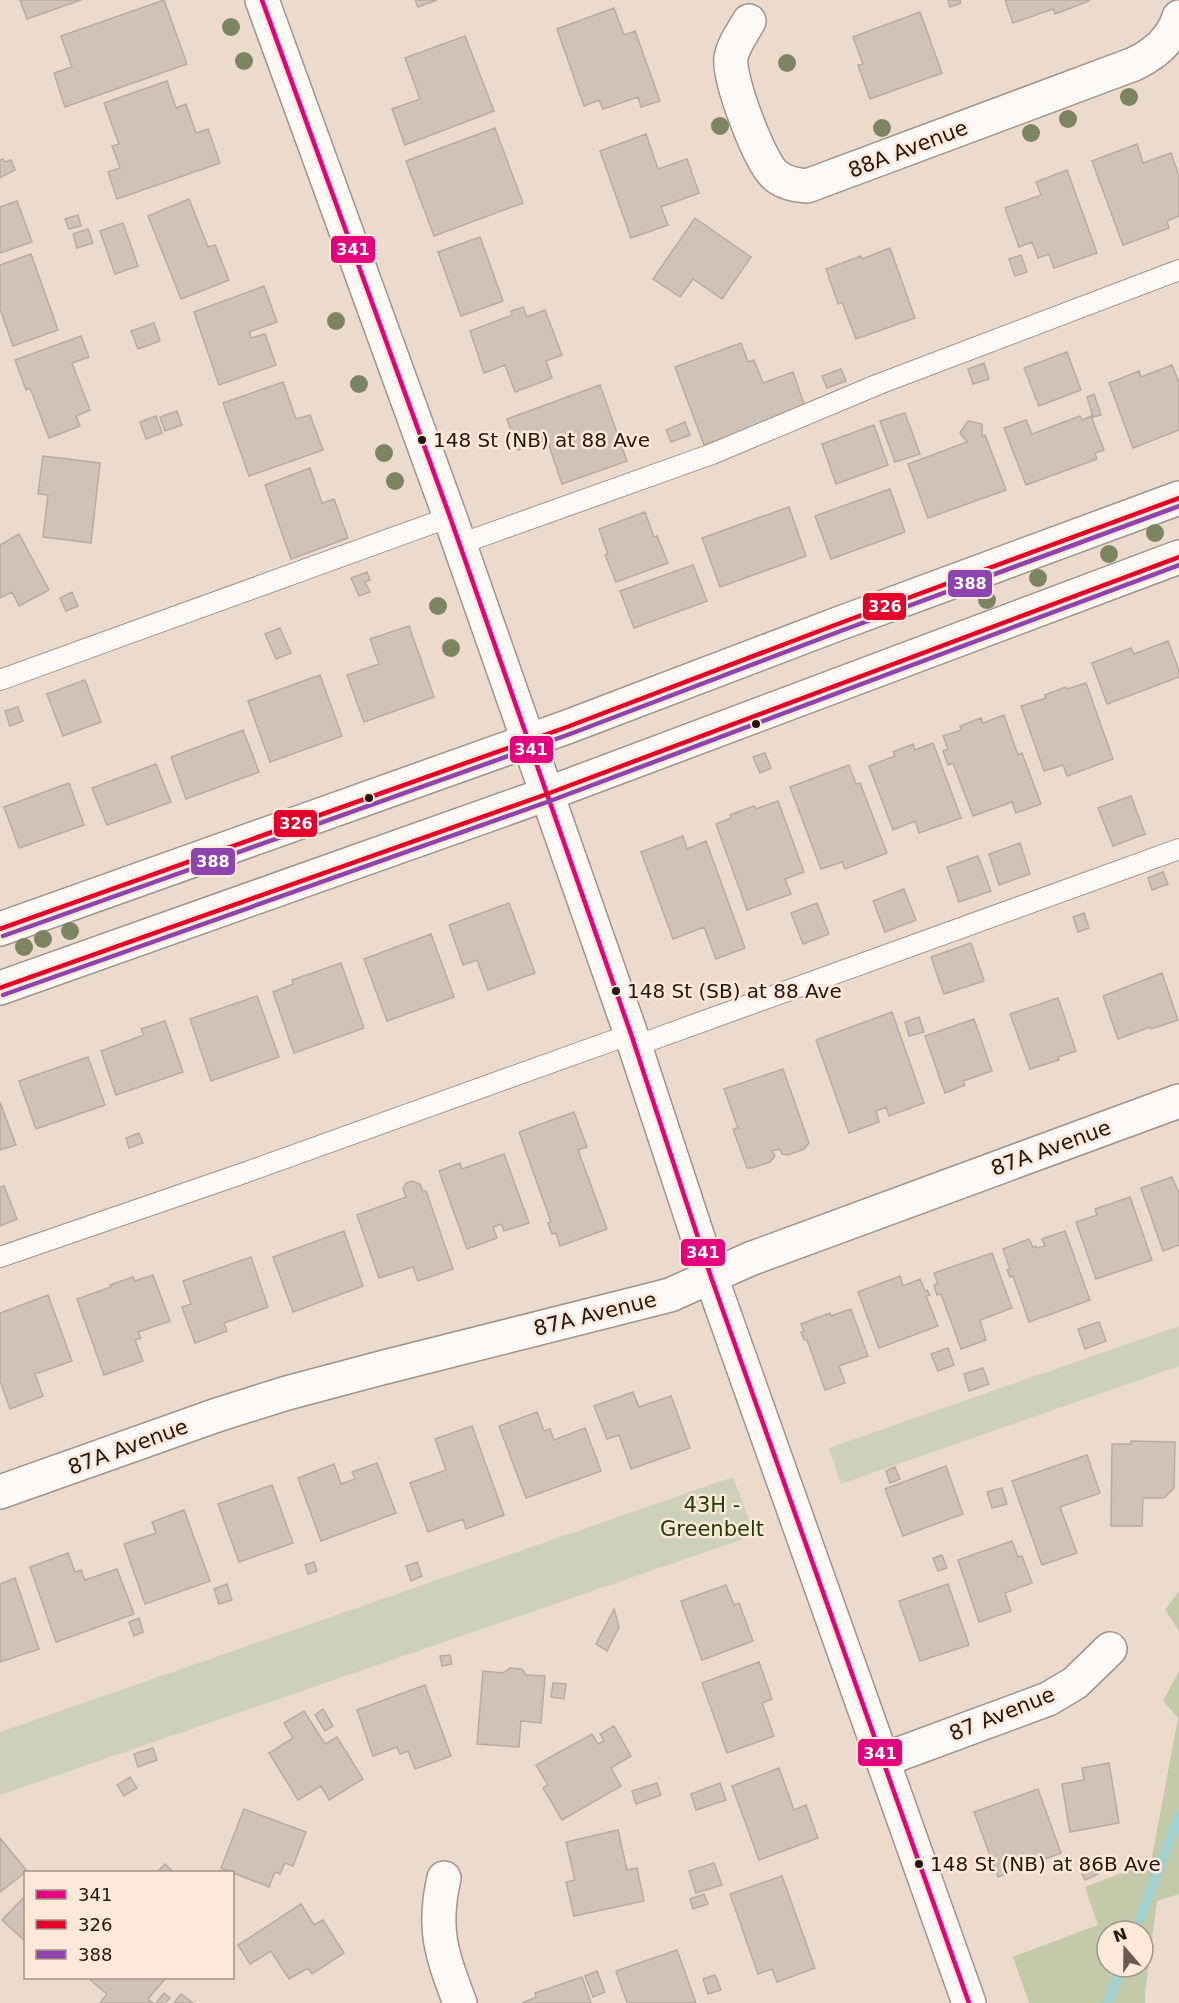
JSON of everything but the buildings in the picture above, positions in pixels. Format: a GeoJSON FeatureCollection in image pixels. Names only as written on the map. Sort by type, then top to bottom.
{"type":"FeatureCollection","features":[{"type":"Feature","properties":{"kind":"street"},"geometry":{"type":"LineString","coordinates":[[262,0],[455,530],[633,1040],[711,1277],[967,2002]]}},
{"type":"Feature","properties":{"kind":"street","name":"88A Avenue"},"geometry":{"type":"LineString","coordinates":[[749,21],[731,58],[735,85],[765,161],[773,173],[789,183],[807,186],[1134,64],[1163,45],[1175,29],[1179,17]]}},
{"type":"Feature","properties":{"kind":"street"},"geometry":{"type":"LineString","coordinates":[[0,929],[528,741],[1179,498]]}},
{"type":"Feature","properties":{"kind":"street"},"geometry":{"type":"LineString","coordinates":[[0,988],[547,794],[1179,557]]}},
{"type":"Feature","properties":{"kind":"street","name":"87A Avenue"},"geometry":{"type":"LineString","coordinates":[[0,1492],[217,1415],[287,1393],[670,1295],[750,1259],[1179,1101]]}},
{"type":"Feature","properties":{"kind":"street","name":"87 Avenue"},"geometry":{"type":"LineString","coordinates":[[883,1760],[1048,1699],[1075,1683],[1110,1649]]}},
{"type":"Feature","properties":{"kind":"street"},"geometry":{"type":"LineString","coordinates":[[444,1878],[439,1909],[440,1941],[442,1955],[460,2003]]}},
{"type":"Feature","properties":{"kind":"lane"},"geometry":{"type":"LineString","coordinates":[[0,680],[455,530],[712,454],[879,384],[1179,270]]}},
{"type":"Feature","properties":{"kind":"lane"},"geometry":{"type":"LineString","coordinates":[[0,1257],[633,1040],[1179,849]]}},
{"type":"Feature","properties":{"kind":"green space"},"geometry":{"type":"Polygon","coordinates":[[[1179,1326],[1179,1366],[841,1484],[829,1448],[1179,1326]]]}},
{"type":"Feature","properties":{"kind":"green space","name":"43H - Greenbelt"},"geometry":{"type":"Polygon","coordinates":[[[733,1477],[755,1535],[0,1795],[0,1732],[733,1477]]]}},
{"type":"Feature","properties":{"kind":"green space"},"geometry":{"type":"Polygon","coordinates":[[[1179,1591],[1179,1631],[1165,1610],[1179,1591]]]}},
{"type":"Feature","properties":{"kind":"green space"},"geometry":{"type":"Polygon","coordinates":[[[1179,1671],[1179,1894],[1157,1901],[1155,1919],[1096,1919],[1085,1887],[1151,1862],[1178,1718],[1163,1701],[1179,1671]]]}},
{"type":"Feature","properties":{"kind":"green space"},"geometry":{"type":"Polygon","coordinates":[[[1095,1926],[1095,1979],[1147,1979],[1145,2003],[1029,2003],[1013,1957],[1095,1926]]]}},
{"type":"Feature","properties":{"kind":"waterway"},"geometry":{"type":"LineString","coordinates":[[1140,1919],[1179,1816]]}},
{"type":"Feature","properties":{"kind":"waterway"},"geometry":{"type":"LineString","coordinates":[[1108,2003],[1117,1979]]}},
{"type":"Feature","properties":{"kind":"transit line","name":"341"},"geometry":{"type":"LineString","coordinates":[[262,0],[450,517],[631,1034],[711,1277],[969,2003]]}},
{"type":"Feature","properties":{"kind":"transit line","name":"326"},"geometry":{"type":"LineString","coordinates":[[0,929],[567,727],[1179,498]]}},
{"type":"Feature","properties":{"kind":"transit line","name":"388"},"geometry":{"type":"LineString","coordinates":[[3,936],[570,734],[1179,506]]}},
{"type":"Feature","properties":{"kind":"transit line","name":"326"},"geometry":{"type":"LineString","coordinates":[[0,988],[547,794],[1179,557]]}},
{"type":"Feature","properties":{"kind":"transit line","name":"388"},"geometry":{"type":"LineString","coordinates":[[3,995],[550,801],[1179,565]]}},
{"type":"Feature","properties":{"kind":"place","name":"148 St (NB) at 88 Ave"},"geometry":{"type":"Point","coordinates":[422,440]}},
{"type":"Feature","properties":{"kind":"place","name":"148 St (SB) at 88 Ave"},"geometry":{"type":"Point","coordinates":[616,991]}},
{"type":"Feature","properties":{"kind":"place","name":"148 St (NB) at 86B Ave"},"geometry":{"type":"Point","coordinates":[919,1864]}}]}
